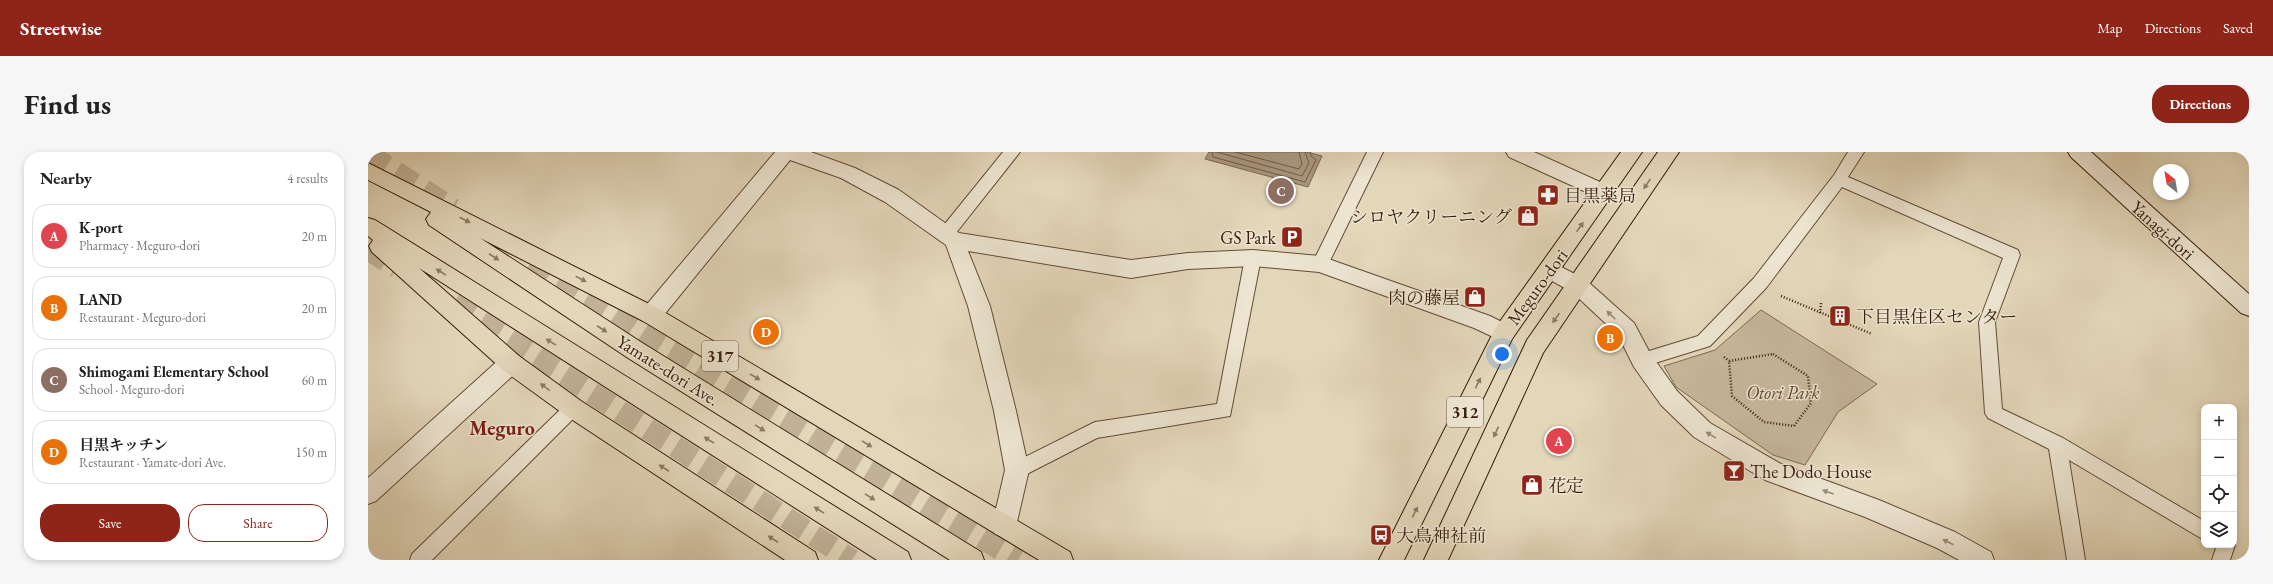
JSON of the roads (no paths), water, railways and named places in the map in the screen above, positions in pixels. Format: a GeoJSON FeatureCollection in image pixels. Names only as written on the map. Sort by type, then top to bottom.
{"type":"FeatureCollection","features":[{"type":"Feature","properties":{"kind":"main road","name":"Meguro-dori"},"geometry":{"type":"LineString","coordinates":[[1391,560],[1504,333],[1632,152]]}},
{"type":"Feature","properties":{"kind":"main road","name":"Meguro-dori"},"geometry":{"type":"LineString","coordinates":[[1436,560],[1535,347],[1579,286],[1669,152]]}},
{"type":"Feature","properties":{"kind":"main road","name":"317"},"geometry":{"type":"LineString","coordinates":[[368,171],[650,315],[1061,560]]}},
{"type":"Feature","properties":{"kind":"main road","name":"Yamate-dori Ave."},"geometry":{"type":"LineString","coordinates":[[368,174],[636,351],[972,560]]}},
{"type":"Feature","properties":{"kind":"main road"},"geometry":{"type":"LineString","coordinates":[[368,226],[899,560]]}},
{"type":"Feature","properties":{"kind":"main road"},"geometry":{"type":"LineString","coordinates":[[368,236],[511,363],[573,408],[806,560]]}},
{"type":"Feature","properties":{"kind":"street"},"geometry":{"type":"LineString","coordinates":[[650,315],[787,152],[848,173],[892,196],[950,237],[1131,269],[1188,261],[1253,258],[1320,264],[1482,322],[1504,333]]}},
{"type":"Feature","properties":{"kind":"street"},"geometry":{"type":"LineString","coordinates":[[1516,152],[1604,192]]}},
{"type":"Feature","properties":{"kind":"street","name":"Yanagi-dori"},"geometry":{"type":"LineString","coordinates":[[2078,152],[2249,307]]}},
{"type":"Feature","properties":{"kind":"street"},"geometry":{"type":"LineString","coordinates":[[950,237],[979,306],[1005,411],[1017,470],[1004,526]]}},
{"type":"Feature","properties":{"kind":"street"},"geometry":{"type":"LineString","coordinates":[[1550,270],[1579,286],[1626,329],[1642,360],[1669,398],[1702,430],[1773,472],[1871,508],[1946,540],[1982,560]]}},
{"type":"Feature","properties":{"kind":"street"},"geometry":{"type":"LineString","coordinates":[[368,493],[511,363]]}},
{"type":"Feature","properties":{"kind":"lane"},"geometry":{"type":"LineString","coordinates":[[950,237],[1012,152]]}},
{"type":"Feature","properties":{"kind":"lane"},"geometry":{"type":"LineString","coordinates":[[1320,264],[1375,152]]}},
{"type":"Feature","properties":{"kind":"lane"},"geometry":{"type":"LineString","coordinates":[[1642,360],[1704,341],[1760,283],[1839,179],[1856,152]]}},
{"type":"Feature","properties":{"kind":"lane"},"geometry":{"type":"LineString","coordinates":[[1839,179],[2012,255],[1987,322],[1994,413],[2058,444],[2201,529]]}},
{"type":"Feature","properties":{"kind":"lane"},"geometry":{"type":"LineString","coordinates":[[1017,470],[1095,430],[1224,411],[1253,258]]}},
{"type":"Feature","properties":{"kind":"lane"},"geometry":{"type":"LineString","coordinates":[[419,560],[573,408]]}},
{"type":"Feature","properties":{"kind":"lane"},"geometry":{"type":"LineString","coordinates":[[2058,444],[2076,560]]}},
{"type":"Feature","properties":{"kind":"lane"},"geometry":{"type":"LineString","coordinates":[[2222,560],[2225,548]]}},
{"type":"Feature","properties":{"kind":"water"},"geometry":{"type":"Polygon","coordinates":[[[1209,152],[1307,152],[1322,156],[1308,187],[1205,159],[1209,152]]]}},
{"type":"Feature","properties":{"kind":"tunnel"},"geometry":{"type":"LineString","coordinates":[[368,154],[453,209]]}},
{"type":"Feature","properties":{"kind":"tunnel"},"geometry":{"type":"LineString","coordinates":[[368,249],[397,268]]}},
{"type":"Feature","properties":{"kind":"tunnel"},"geometry":{"type":"LineString","coordinates":[[532,261],[650,338],[1018,560]]}},
{"type":"Feature","properties":{"kind":"tunnel"},"geometry":{"type":"LineString","coordinates":[[453,304],[852,560]]}},
{"type":"Feature","properties":{"kind":"place","name":"Shimogami Elementary School"},"geometry":{"type":"Point","coordinates":[1281,191]}},
{"type":"Feature","properties":{"kind":"place","name":"目黒薬局"},"geometry":{"type":"Point","coordinates":[1548,195]}},
{"type":"Feature","properties":{"kind":"place","name":"シロヤクリーニング"},"geometry":{"type":"Point","coordinates":[1528,216]}},
{"type":"Feature","properties":{"kind":"place","name":"GS Park"},"geometry":{"type":"Point","coordinates":[1292,237]}},
{"type":"Feature","properties":{"kind":"place","name":"肉の藤屋"},"geometry":{"type":"Point","coordinates":[1475,297]}},
{"type":"Feature","properties":{"kind":"place","name":"下目黒住区センター"},"geometry":{"type":"Point","coordinates":[1840,316]}},
{"type":"Feature","properties":{"kind":"place","name":"目黒キッチン"},"geometry":{"type":"Point","coordinates":[766,332]}},
{"type":"Feature","properties":{"kind":"place","name":"LAND"},"geometry":{"type":"Point","coordinates":[1610,338]}},
{"type":"Feature","properties":{"kind":"place","name":"K-port"},"geometry":{"type":"Point","coordinates":[1559,441]}},
{"type":"Feature","properties":{"kind":"place","name":"The Dodo House"},"geometry":{"type":"Point","coordinates":[1734,471]}},
{"type":"Feature","properties":{"kind":"place","name":"花定"},"geometry":{"type":"Point","coordinates":[1532,485]}},
{"type":"Feature","properties":{"kind":"place","name":"大鳥神社前"},"geometry":{"type":"Point","coordinates":[1381,535]}},
{"type":"Feature","properties":{"kind":"district","name":"Meguro"},"geometry":{"type":"Point","coordinates":[502,428]}},
{"type":"Feature","properties":{"kind":"park label","name":"Otori Park"},"geometry":{"type":"Point","coordinates":[1783,392]}}]}
